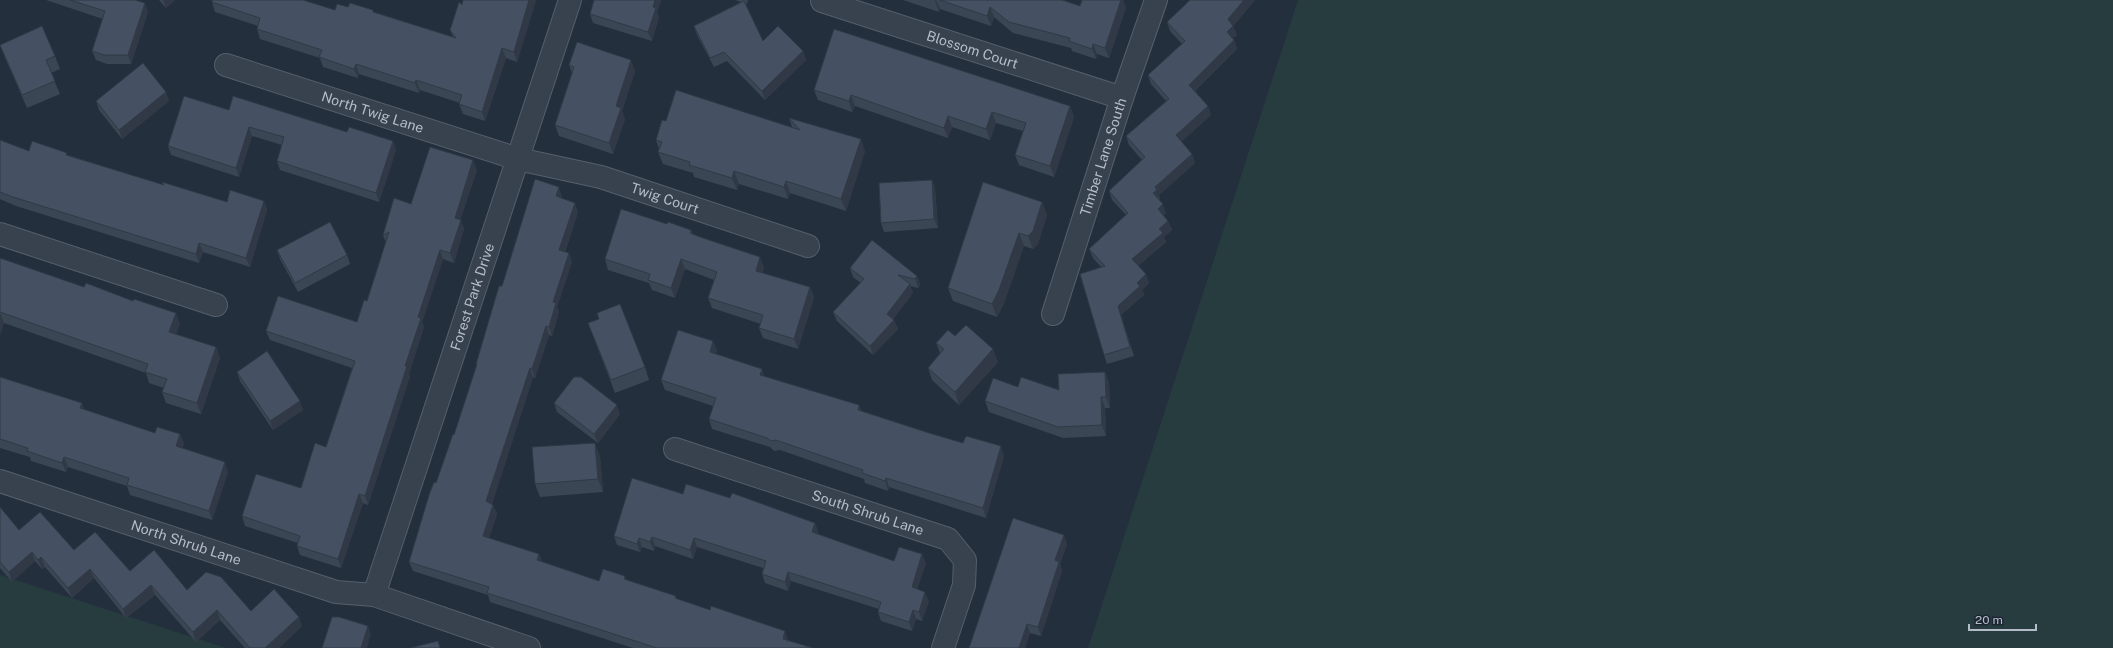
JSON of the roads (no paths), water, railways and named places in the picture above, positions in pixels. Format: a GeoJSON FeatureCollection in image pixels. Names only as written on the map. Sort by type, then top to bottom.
{"type":"FeatureCollection","features":[{"type":"Feature","properties":{"kind":"street","name":"Forest Park Drive"},"geometry":{"type":"LineString","coordinates":[[374,595],[570,0]]}},
{"type":"Feature","properties":{"kind":"street","name":"Timber Lane South"},"geometry":{"type":"LineString","coordinates":[[1053,314],[1122,98],[1156,0]]}},
{"type":"Feature","properties":{"kind":"street","name":"Blossom Court"},"geometry":{"type":"LineString","coordinates":[[822,1],[1122,98]]}},
{"type":"Feature","properties":{"kind":"street","name":"North Twig Lane"},"geometry":{"type":"LineString","coordinates":[[226,65],[518,160]]}},
{"type":"Feature","properties":{"kind":"street","name":"Twig Court"},"geometry":{"type":"LineString","coordinates":[[518,160],[601,177],[808,246]]}},
{"type":"Feature","properties":{"kind":"street"},"geometry":{"type":"LineString","coordinates":[[0,234],[216,305]]}},
{"type":"Feature","properties":{"kind":"street","name":"South Shrub Lane"},"geometry":{"type":"LineString","coordinates":[[676,449],[948,539],[965,560],[964,585],[944,648]]}},
{"type":"Feature","properties":{"kind":"street","name":"North Shrub Lane"},"geometry":{"type":"LineString","coordinates":[[0,481],[336,592],[374,595]]}},
{"type":"Feature","properties":{"kind":"street"},"geometry":{"type":"LineString","coordinates":[[374,595],[529,648]]}}]}
